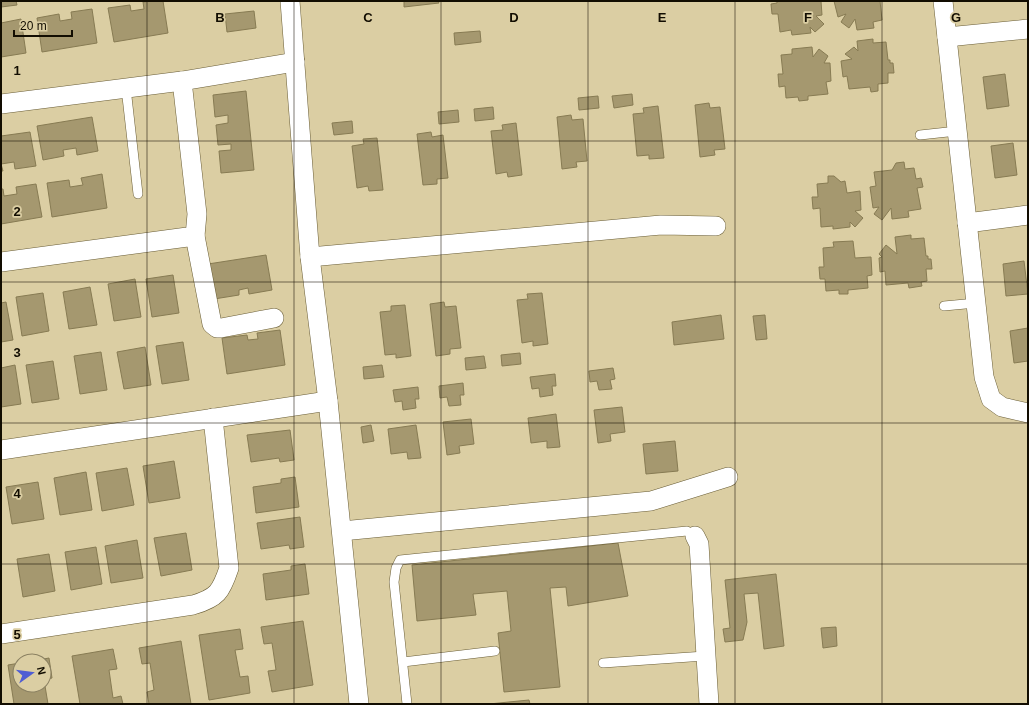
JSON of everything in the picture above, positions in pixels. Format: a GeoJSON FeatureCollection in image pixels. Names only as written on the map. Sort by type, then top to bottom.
{"type":"FeatureCollection","features":[{"type":"Feature","properties":{"kind":"street"},"geometry":{"type":"LineString","coordinates":[[290,1],[310,257],[328,401],[360,704]]}},
{"type":"Feature","properties":{"kind":"street"},"geometry":{"type":"LineString","coordinates":[[943,1],[984,377],[991,399],[1002,407],[1028,413]]}},
{"type":"Feature","properties":{"kind":"street"},"geometry":{"type":"LineString","coordinates":[[947,37],[1028,30]]}},
{"type":"Feature","properties":{"kind":"street"},"geometry":{"type":"LineString","coordinates":[[1,104],[182,81],[295,62]]}},
{"type":"Feature","properties":{"kind":"street"},"geometry":{"type":"LineString","coordinates":[[182,81],[197,214],[195,236],[212,324],[216,328],[221,328],[274,318]]}},
{"type":"Feature","properties":{"kind":"street"},"geometry":{"type":"LineString","coordinates":[[967,223],[1028,215]]}},
{"type":"Feature","properties":{"kind":"street"},"geometry":{"type":"LineString","coordinates":[[310,257],[661,225],[716,226]]}},
{"type":"Feature","properties":{"kind":"street"},"geometry":{"type":"LineString","coordinates":[[1,262],[195,236]]}},
{"type":"Feature","properties":{"kind":"street"},"geometry":{"type":"LineString","coordinates":[[1,450],[328,401]]}},
{"type":"Feature","properties":{"kind":"street"},"geometry":{"type":"LineString","coordinates":[[1,634],[193,604],[207,601],[218,594],[224,584],[229,568],[213,418]]}},
{"type":"Feature","properties":{"kind":"street"},"geometry":{"type":"LineString","coordinates":[[342,531],[651,501],[728,477]]}},
{"type":"Feature","properties":{"kind":"street"},"geometry":{"type":"LineString","coordinates":[[695,536],[699,544],[709,704]]}},
{"type":"Feature","properties":{"kind":"lane"},"geometry":{"type":"LineString","coordinates":[[126,88],[138,194]]}},
{"type":"Feature","properties":{"kind":"lane"},"geometry":{"type":"LineString","coordinates":[[920,136],[957,131]]}},
{"type":"Feature","properties":{"kind":"lane"},"geometry":{"type":"LineString","coordinates":[[944,306],[976,303]]}},
{"type":"Feature","properties":{"kind":"lane"},"geometry":{"type":"LineString","coordinates":[[407,704],[394,582],[396,568],[400,560],[687,531],[695,536]]}},
{"type":"Feature","properties":{"kind":"lane"},"geometry":{"type":"LineString","coordinates":[[403,662],[495,651]]}},
{"type":"Feature","properties":{"kind":"lane"},"geometry":{"type":"LineString","coordinates":[[603,662],[705,656]]}},
{"type":"Feature","properties":{"kind":"building"},"geometry":{"type":"Polygon","coordinates":[[[1,1],[16,1],[17,5],[1,7],[1,1]]]}},
{"type":"Feature","properties":{"kind":"building"},"geometry":{"type":"Polygon","coordinates":[[[163,1],[168,33],[114,42],[108,8],[130,5],[131,11],[144,9],[143,2],[163,1]]]}},
{"type":"Feature","properties":{"kind":"building"},"geometry":{"type":"Polygon","coordinates":[[[404,1],[438,1],[439,3],[404,7],[404,1]]]}},
{"type":"Feature","properties":{"kind":"building"},"geometry":{"type":"Polygon","coordinates":[[[777,1],[821,1],[822,15],[816,16],[824,24],[815,32],[810,27],[811,33],[792,35],[791,30],[780,32],[778,14],[772,14],[771,4],[777,3],[777,1]]]}},
{"type":"Feature","properties":{"kind":"building"},"geometry":{"type":"Polygon","coordinates":[[[834,1],[880,1],[882,20],[873,22],[874,28],[857,30],[855,19],[849,28],[841,22],[846,14],[838,17],[834,1]]]}},
{"type":"Feature","properties":{"kind":"building"},"geometry":{"type":"Polygon","coordinates":[[[92,9],[97,43],[42,52],[37,18],[59,14],[60,21],[72,19],[71,12],[92,9]]]}},
{"type":"Feature","properties":{"kind":"building"},"geometry":{"type":"Polygon","coordinates":[[[254,11],[256,28],[227,32],[225,14],[254,11]]]}},
{"type":"Feature","properties":{"kind":"building"},"geometry":{"type":"Polygon","coordinates":[[[21,19],[26,53],[1,57],[1,23],[21,19]]]}},
{"type":"Feature","properties":{"kind":"building"},"geometry":{"type":"Polygon","coordinates":[[[480,31],[481,42],[455,45],[454,33],[480,31]]]}},
{"type":"Feature","properties":{"kind":"building"},"geometry":{"type":"Polygon","coordinates":[[[873,39],[873,43],[886,42],[888,60],[890,60],[890,63],[893,63],[894,73],[888,73],[888,83],[878,84],[878,91],[871,92],[870,87],[849,89],[847,76],[843,77],[841,61],[852,59],[845,54],[854,47],[858,51],[857,41],[873,39]]]}},
{"type":"Feature","properties":{"kind":"building"},"geometry":{"type":"Polygon","coordinates":[[[812,47],[813,57],[819,49],[828,56],[824,63],[830,63],[831,81],[826,82],[828,94],[808,96],[808,100],[799,101],[798,97],[786,98],[785,86],[779,87],[778,74],[783,74],[781,55],[792,54],[792,49],[812,47]]]}},
{"type":"Feature","properties":{"kind":"building"},"geometry":{"type":"Polygon","coordinates":[[[1005,74],[1009,106],[987,109],[983,77],[1005,74]]]}},
{"type":"Feature","properties":{"kind":"building"},"geometry":{"type":"Polygon","coordinates":[[[246,91],[254,170],[221,173],[219,151],[231,150],[231,144],[218,145],[216,125],[228,123],[228,115],[215,117],[213,95],[246,91]]]}},
{"type":"Feature","properties":{"kind":"building"},"geometry":{"type":"Polygon","coordinates":[[[632,94],[633,105],[614,108],[612,96],[632,94]]]}},
{"type":"Feature","properties":{"kind":"building"},"geometry":{"type":"Polygon","coordinates":[[[598,96],[599,108],[579,110],[578,98],[598,96]]]}},
{"type":"Feature","properties":{"kind":"building"},"geometry":{"type":"Polygon","coordinates":[[[709,103],[710,108],[720,107],[725,149],[714,150],[715,155],[700,157],[695,105],[709,103]]]}},
{"type":"Feature","properties":{"kind":"building"},"geometry":{"type":"Polygon","coordinates":[[[658,106],[664,158],[649,159],[649,155],[637,156],[633,114],[644,113],[643,108],[658,106]]]}},
{"type":"Feature","properties":{"kind":"building"},"geometry":{"type":"Polygon","coordinates":[[[493,107],[494,119],[475,121],[474,109],[493,107]]]}},
{"type":"Feature","properties":{"kind":"building"},"geometry":{"type":"Polygon","coordinates":[[[458,110],[459,122],[439,124],[438,112],[458,110]]]}},
{"type":"Feature","properties":{"kind":"building"},"geometry":{"type":"Polygon","coordinates":[[[571,115],[572,120],[583,119],[587,161],[576,162],[577,167],[562,169],[557,117],[571,115]]]}},
{"type":"Feature","properties":{"kind":"building"},"geometry":{"type":"Polygon","coordinates":[[[92,117],[98,151],[77,155],[76,148],[63,150],[64,156],[43,160],[37,126],[92,117]]]}},
{"type":"Feature","properties":{"kind":"building"},"geometry":{"type":"Polygon","coordinates":[[[352,121],[353,133],[334,135],[332,123],[352,121]]]}},
{"type":"Feature","properties":{"kind":"building"},"geometry":{"type":"Polygon","coordinates":[[[516,123],[522,175],[508,177],[507,172],[496,174],[491,131],[503,130],[502,125],[516,123]]]}},
{"type":"Feature","properties":{"kind":"building"},"geometry":{"type":"Polygon","coordinates":[[[30,132],[36,166],[15,169],[14,162],[1,164],[1,136],[30,132]]]}},
{"type":"Feature","properties":{"kind":"building"},"geometry":{"type":"Polygon","coordinates":[[[431,132],[432,137],[443,135],[448,178],[437,179],[437,184],[423,185],[417,134],[431,132]]]}},
{"type":"Feature","properties":{"kind":"building"},"geometry":{"type":"Polygon","coordinates":[[[377,138],[383,190],[369,191],[368,186],[357,188],[352,146],[364,144],[363,139],[377,138]]]}},
{"type":"Feature","properties":{"kind":"building"},"geometry":{"type":"Polygon","coordinates":[[[1013,143],[1017,175],[995,178],[991,146],[1013,143]]]}},
{"type":"Feature","properties":{"kind":"building"},"geometry":{"type":"Polygon","coordinates":[[[904,162],[905,169],[914,168],[916,179],[921,178],[923,187],[917,188],[921,209],[908,211],[909,217],[892,219],[891,208],[882,220],[874,214],[879,207],[873,208],[870,187],[876,186],[874,172],[892,170],[896,163],[904,162]]]}},
{"type":"Feature","properties":{"kind":"building"},"geometry":{"type":"Polygon","coordinates":[[[102,174],[107,208],[52,217],[47,183],[69,180],[70,187],[83,185],[81,178],[102,174]]]}},
{"type":"Feature","properties":{"kind":"building"},"geometry":{"type":"Polygon","coordinates":[[[828,176],[834,176],[841,182],[845,181],[847,193],[860,191],[861,210],[855,211],[863,218],[855,227],[850,222],[850,227],[833,229],[833,226],[821,227],[820,208],[813,209],[812,197],[818,197],[817,184],[828,183],[828,176]]]}},
{"type":"Feature","properties":{"kind":"building"},"geometry":{"type":"Polygon","coordinates":[[[36,184],[42,217],[1,224],[1,189],[3,189],[4,196],[17,194],[16,187],[36,184]]]}},
{"type":"Feature","properties":{"kind":"building"},"geometry":{"type":"Polygon","coordinates":[[[911,235],[911,239],[924,238],[926,256],[928,256],[928,259],[931,259],[932,269],[926,269],[927,281],[921,282],[922,286],[909,288],[908,283],[886,285],[885,271],[880,272],[879,258],[882,257],[879,254],[886,245],[897,254],[895,237],[911,235]]]}},
{"type":"Feature","properties":{"kind":"building"},"geometry":{"type":"Polygon","coordinates":[[[853,241],[855,258],[871,257],[872,275],[867,276],[868,288],[848,290],[848,294],[839,294],[839,290],[826,291],[825,279],[820,279],[819,267],[824,267],[823,248],[834,247],[833,242],[853,241]]]}},
{"type":"Feature","properties":{"kind":"building"},"geometry":{"type":"Polygon","coordinates":[[[266,255],[272,290],[249,294],[248,288],[239,290],[239,295],[214,299],[208,264],[266,255]]]}},
{"type":"Feature","properties":{"kind":"building"},"geometry":{"type":"Polygon","coordinates":[[[1024,261],[1028,294],[1006,296],[1003,264],[1024,261]]]}},
{"type":"Feature","properties":{"kind":"building"},"geometry":{"type":"Polygon","coordinates":[[[173,275],[179,313],[152,317],[146,279],[173,275]]]}},
{"type":"Feature","properties":{"kind":"building"},"geometry":{"type":"Polygon","coordinates":[[[135,279],[141,317],[114,321],[108,284],[135,279]]]}},
{"type":"Feature","properties":{"kind":"building"},"geometry":{"type":"Polygon","coordinates":[[[90,287],[97,325],[69,329],[63,292],[90,287]]]}},
{"type":"Feature","properties":{"kind":"building"},"geometry":{"type":"Polygon","coordinates":[[[43,293],[49,331],[22,336],[16,297],[43,293]]]}},
{"type":"Feature","properties":{"kind":"building"},"geometry":{"type":"Polygon","coordinates":[[[542,293],[548,344],[533,346],[533,341],[522,343],[517,300],[528,299],[527,294],[542,293]]]}},
{"type":"Feature","properties":{"kind":"building"},"geometry":{"type":"Polygon","coordinates":[[[6,302],[13,340],[1,342],[1,303],[6,302]]]}},
{"type":"Feature","properties":{"kind":"building"},"geometry":{"type":"Polygon","coordinates":[[[444,302],[445,307],[456,306],[461,348],[450,349],[450,354],[436,356],[430,304],[444,302]]]}},
{"type":"Feature","properties":{"kind":"building"},"geometry":{"type":"Polygon","coordinates":[[[405,305],[411,356],[396,358],[396,354],[385,355],[380,312],[391,311],[391,306],[405,305]]]}},
{"type":"Feature","properties":{"kind":"building"},"geometry":{"type":"Polygon","coordinates":[[[721,315],[724,339],[674,345],[672,322],[721,315]]]}},
{"type":"Feature","properties":{"kind":"building"},"geometry":{"type":"Polygon","coordinates":[[[765,315],[767,339],[756,340],[753,316],[765,315]]]}},
{"type":"Feature","properties":{"kind":"building"},"geometry":{"type":"Polygon","coordinates":[[[1028,328],[1028,361],[1014,363],[1010,331],[1028,328]]]}},
{"type":"Feature","properties":{"kind":"building"},"geometry":{"type":"Polygon","coordinates":[[[280,330],[285,365],[227,374],[222,338],[247,335],[248,340],[258,339],[257,333],[280,330]]]}},
{"type":"Feature","properties":{"kind":"building"},"geometry":{"type":"Polygon","coordinates":[[[183,342],[189,380],[162,384],[156,346],[183,342]]]}},
{"type":"Feature","properties":{"kind":"building"},"geometry":{"type":"Polygon","coordinates":[[[145,347],[151,385],[124,389],[117,352],[145,347]]]}},
{"type":"Feature","properties":{"kind":"building"},"geometry":{"type":"Polygon","coordinates":[[[101,352],[107,390],[80,394],[74,356],[101,352]]]}},
{"type":"Feature","properties":{"kind":"building"},"geometry":{"type":"Polygon","coordinates":[[[520,353],[521,364],[502,366],[501,355],[520,353]]]}},
{"type":"Feature","properties":{"kind":"building"},"geometry":{"type":"Polygon","coordinates":[[[484,356],[486,368],[466,370],[465,358],[484,356]]]}},
{"type":"Feature","properties":{"kind":"building"},"geometry":{"type":"Polygon","coordinates":[[[53,361],[59,399],[32,403],[26,365],[53,361]]]}},
{"type":"Feature","properties":{"kind":"building"},"geometry":{"type":"Polygon","coordinates":[[[15,365],[21,404],[1,407],[1,368],[15,365]]]}},
{"type":"Feature","properties":{"kind":"building"},"geometry":{"type":"Polygon","coordinates":[[[382,365],[384,377],[364,379],[363,367],[382,365]]]}},
{"type":"Feature","properties":{"kind":"building"},"geometry":{"type":"Polygon","coordinates":[[[613,368],[615,379],[610,380],[612,389],[599,390],[597,381],[590,382],[589,371],[613,368]]]}},
{"type":"Feature","properties":{"kind":"building"},"geometry":{"type":"Polygon","coordinates":[[[555,374],[556,386],[552,386],[553,395],[540,397],[539,388],[532,389],[530,377],[555,374]]]}},
{"type":"Feature","properties":{"kind":"building"},"geometry":{"type":"Polygon","coordinates":[[[463,383],[464,395],[460,395],[461,405],[449,406],[447,397],[440,398],[439,386],[463,383]]]}},
{"type":"Feature","properties":{"kind":"building"},"geometry":{"type":"Polygon","coordinates":[[[418,387],[419,399],[415,399],[416,408],[403,410],[402,401],[395,402],[393,390],[418,387]]]}},
{"type":"Feature","properties":{"kind":"building"},"geometry":{"type":"Polygon","coordinates":[[[622,407],[625,432],[610,434],[611,441],[598,443],[594,410],[622,407]]]}},
{"type":"Feature","properties":{"kind":"building"},"geometry":{"type":"Polygon","coordinates":[[[556,414],[560,447],[547,448],[547,441],[531,443],[528,418],[556,414]]]}},
{"type":"Feature","properties":{"kind":"building"},"geometry":{"type":"Polygon","coordinates":[[[471,419],[474,444],[459,446],[460,453],[447,455],[443,422],[471,419]]]}},
{"type":"Feature","properties":{"kind":"building"},"geometry":{"type":"Polygon","coordinates":[[[371,425],[374,441],[363,443],[361,427],[371,425]]]}},
{"type":"Feature","properties":{"kind":"building"},"geometry":{"type":"Polygon","coordinates":[[[416,425],[421,458],[408,459],[407,452],[391,454],[388,429],[416,425]]]}},
{"type":"Feature","properties":{"kind":"building"},"geometry":{"type":"Polygon","coordinates":[[[290,430],[294,460],[280,462],[279,458],[251,462],[247,435],[290,430]]]}},
{"type":"Feature","properties":{"kind":"building"},"geometry":{"type":"Polygon","coordinates":[[[675,441],[678,471],[646,474],[643,444],[675,441]]]}},
{"type":"Feature","properties":{"kind":"building"},"geometry":{"type":"Polygon","coordinates":[[[174,461],[180,498],[149,503],[143,466],[174,461]]]}},
{"type":"Feature","properties":{"kind":"building"},"geometry":{"type":"Polygon","coordinates":[[[127,468],[134,505],[102,511],[96,473],[127,468]]]}},
{"type":"Feature","properties":{"kind":"building"},"geometry":{"type":"Polygon","coordinates":[[[86,472],[92,510],[60,515],[54,478],[86,472]]]}},
{"type":"Feature","properties":{"kind":"building"},"geometry":{"type":"Polygon","coordinates":[[[295,477],[299,507],[256,513],[253,487],[281,483],[281,479],[295,477]]]}},
{"type":"Feature","properties":{"kind":"building"},"geometry":{"type":"Polygon","coordinates":[[[38,482],[44,519],[12,524],[6,487],[38,482]]]}},
{"type":"Feature","properties":{"kind":"building"},"geometry":{"type":"Polygon","coordinates":[[[300,517],[304,547],[290,549],[289,545],[261,549],[257,523],[300,517]]]}},
{"type":"Feature","properties":{"kind":"building"},"geometry":{"type":"Polygon","coordinates":[[[186,533],[192,570],[161,576],[154,538],[186,533]]]}},
{"type":"Feature","properties":{"kind":"building"},"geometry":{"type":"Polygon","coordinates":[[[137,540],[143,578],[111,583],[105,546],[137,540]]]}},
{"type":"Feature","properties":{"kind":"building"},"geometry":{"type":"Polygon","coordinates":[[[618,543],[628,596],[568,606],[566,587],[550,588],[560,687],[504,692],[498,633],[511,631],[507,591],[473,594],[476,615],[417,621],[412,565],[618,543]]]}},
{"type":"Feature","properties":{"kind":"building"},"geometry":{"type":"Polygon","coordinates":[[[96,547],[102,584],[71,590],[65,552],[96,547]]]}},
{"type":"Feature","properties":{"kind":"building"},"geometry":{"type":"Polygon","coordinates":[[[49,554],[55,591],[23,597],[17,559],[49,554]]]}},
{"type":"Feature","properties":{"kind":"building"},"geometry":{"type":"Polygon","coordinates":[[[305,564],[309,594],[266,600],[263,574],[291,570],[291,566],[305,564]]]}},
{"type":"Feature","properties":{"kind":"building"},"geometry":{"type":"Polygon","coordinates":[[[776,574],[784,646],[764,649],[758,593],[744,594],[747,622],[743,640],[725,642],[723,629],[730,628],[725,580],[776,574]]]}},
{"type":"Feature","properties":{"kind":"building"},"geometry":{"type":"Polygon","coordinates":[[[303,621],[313,685],[272,692],[268,671],[276,670],[272,643],[264,644],[261,627],[303,621]]]}},
{"type":"Feature","properties":{"kind":"building"},"geometry":{"type":"Polygon","coordinates":[[[836,627],[837,646],[823,648],[821,628],[836,627]]]}},
{"type":"Feature","properties":{"kind":"building"},"geometry":{"type":"Polygon","coordinates":[[[240,629],[243,649],[235,650],[240,677],[248,676],[250,693],[209,700],[199,635],[240,629]]]}},
{"type":"Feature","properties":{"kind":"building"},"geometry":{"type":"Polygon","coordinates":[[[181,641],[191,704],[149,704],[147,692],[154,690],[150,663],[142,664],[139,648],[181,641]]]}},
{"type":"Feature","properties":{"kind":"building"},"geometry":{"type":"Polygon","coordinates":[[[113,649],[117,669],[109,670],[113,698],[121,696],[123,704],[80,704],[72,656],[113,649]]]}},
{"type":"Feature","properties":{"kind":"building"},"geometry":{"type":"Polygon","coordinates":[[[12,664],[12,691],[8,665],[12,664]]]}},
{"type":"Feature","properties":{"kind":"building"},"geometry":{"type":"Polygon","coordinates":[[[12,693],[46,693],[48,704],[14,704],[12,693]]]}},
{"type":"Feature","properties":{"kind":"building"},"geometry":{"type":"Polygon","coordinates":[[[529,700],[530,704],[489,704],[529,700]]]}}]}
